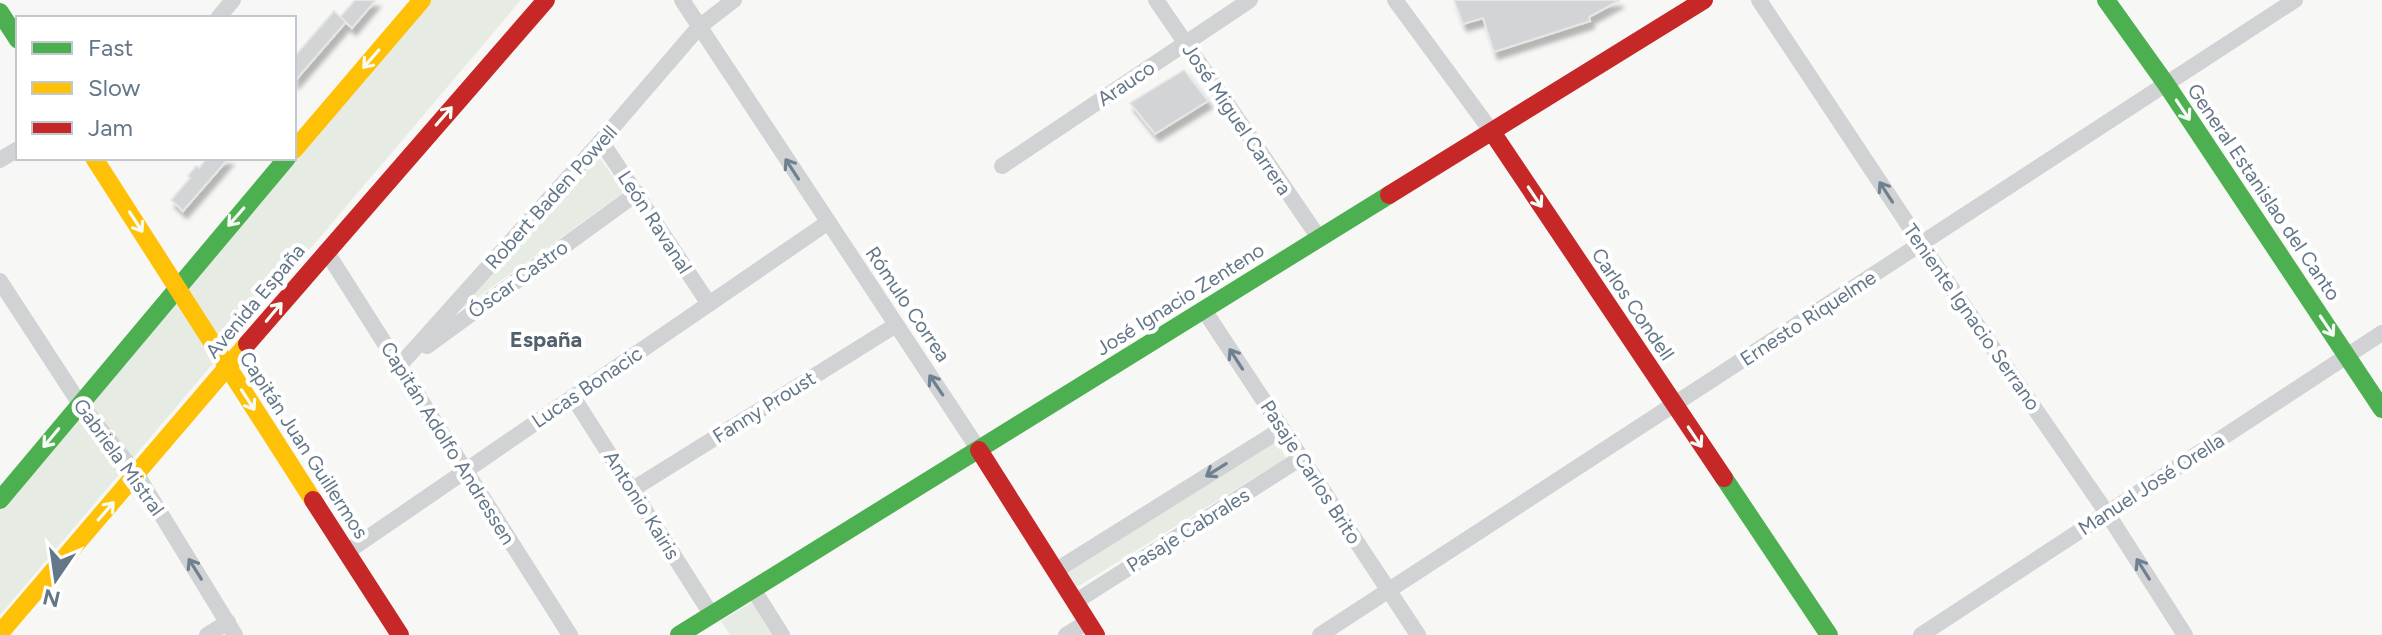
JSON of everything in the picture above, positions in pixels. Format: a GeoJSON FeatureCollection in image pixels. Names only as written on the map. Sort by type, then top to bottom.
{"type":"FeatureCollection","features":[{"type":"Feature","properties":{"kind":"street"},"geometry":{"type":"LineString","coordinates":[[220,16],[233,0]]}},
{"type":"Feature","properties":{"kind":"street"},"geometry":{"type":"LineString","coordinates":[[296,148],[422,0]]}},
{"type":"Feature","properties":{"kind":"street","name":"Avenida España"},"geometry":{"type":"LineString","coordinates":[[0,633],[326,251],[546,0]]}},
{"type":"Feature","properties":{"kind":"street","name":"Rómulo Correa"},"geometry":{"type":"LineString","coordinates":[[682,0],[979,450],[1091,629]]}},
{"type":"Feature","properties":{"kind":"street","name":"Robert Baden Powell"},"geometry":{"type":"LineString","coordinates":[[400,365],[699,27],[734,0]]}},
{"type":"Feature","properties":{"kind":"street","name":"José Miguel Carrera"},"geometry":{"type":"LineString","coordinates":[[1156,0],[1319,238]]}},
{"type":"Feature","properties":{"kind":"street","name":"Arauco"},"geometry":{"type":"LineString","coordinates":[[1002,166],[1250,0]]}},
{"type":"Feature","properties":{"kind":"street","name":"Carlos Condell"},"geometry":{"type":"LineString","coordinates":[[1395,0],[1492,132],[1829,635]]}},
{"type":"Feature","properties":{"kind":"street","name":"José Ignacio Zenteno"},"geometry":{"type":"LineString","coordinates":[[679,635],[1704,0]]}},
{"type":"Feature","properties":{"kind":"street","name":"Teniente Ignacio Serrano"},"geometry":{"type":"LineString","coordinates":[[1759,0],[1921,244],[2107,513],[2185,635]]}},
{"type":"Feature","properties":{"kind":"street","name":"General Estanislao del Canto"},"geometry":{"type":"LineString","coordinates":[[2106,0],[2166,84],[2382,409]]}},
{"type":"Feature","properties":{"kind":"street","name":"Ernesto Riquelme"},"geometry":{"type":"LineString","coordinates":[[1320,635],[2295,0]]}},
{"type":"Feature","properties":{"kind":"street"},"geometry":{"type":"LineString","coordinates":[[0,12],[16,37]]}},
{"type":"Feature","properties":{"kind":"street","name":"León Ravanal"},"geometry":{"type":"LineString","coordinates":[[601,141],[709,304]]}},
{"type":"Feature","properties":{"kind":"street","name":"Capitán Juan Guillermos"},"geometry":{"type":"LineString","coordinates":[[98,160],[400,635]]}},
{"type":"Feature","properties":{"kind":"street"},"geometry":{"type":"LineString","coordinates":[[0,500],[285,160]]}},
{"type":"Feature","properties":{"kind":"street","name":"Óscar Castro"},"geometry":{"type":"LineString","coordinates":[[400,365],[637,193]]}},
{"type":"Feature","properties":{"kind":"street","name":"Lucas Bonacic"},"geometry":{"type":"LineString","coordinates":[[347,552],[827,223]]}},
{"type":"Feature","properties":{"kind":"street","name":"Capitán Adolfo Andressen"},"geometry":{"type":"LineString","coordinates":[[326,251],[570,635]]}},
{"type":"Feature","properties":{"kind":"street","name":"Gabriela Mistral"},"geometry":{"type":"LineString","coordinates":[[0,281],[80,404],[137,475],[232,629]]}},
{"type":"Feature","properties":{"kind":"street","name":"Pasaje Carlos Brito"},"geometry":{"type":"LineString","coordinates":[[1204,310],[1418,635]]}},
{"type":"Feature","properties":{"kind":"street","name":"Fanny Proust"},"geometry":{"type":"LineString","coordinates":[[633,489],[896,325]]}},
{"type":"Feature","properties":{"kind":"street","name":"Manuel José Orella"},"geometry":{"type":"LineString","coordinates":[[1921,635],[2382,333]]}},
{"type":"Feature","properties":{"kind":"street","name":"Antonio Kairis"},"geometry":{"type":"LineString","coordinates":[[573,397],[633,489],[708,616],[715,635]]}},
{"type":"Feature","properties":{"kind":"street","name":"Pasaje Cabrales"},"geometry":{"type":"LineString","coordinates":[[1055,571],[1282,429]]}},
{"type":"Feature","properties":{"kind":"street","name":"Pasaje Cabrales"},"geometry":{"type":"LineString","coordinates":[[1075,602],[1301,458]]}},
{"type":"Feature","properties":{"kind":"street"},"geometry":{"type":"LineString","coordinates":[[753,589],[782,635]]}},
{"type":"Feature","properties":{"kind":"street"},"geometry":{"type":"LineString","coordinates":[[207,635],[232,629]]}},
{"type":"Feature","properties":{"kind":"street"},"geometry":{"type":"LineString","coordinates":[[1066,635],[1091,629]]}},
{"type":"Feature","properties":{"kind":"shaded area"},"geometry":{"type":"Polygon","coordinates":[[[429,0],[521,0],[0,615],[0,510],[429,0]]]}},
{"type":"Feature","properties":{"kind":"shaded area"},"geometry":{"type":"Polygon","coordinates":[[[599,157],[624,192],[456,313],[599,157]]]}},
{"type":"Feature","properties":{"kind":"shaded area"},"geometry":{"type":"Polygon","coordinates":[[[1277,442],[1286,458],[1077,587],[1067,571],[1277,442]]]}},
{"type":"Feature","properties":{"kind":"shaded area"},"geometry":{"type":"Polygon","coordinates":[[[754,601],[776,635],[730,635],[721,621],[754,601]]]}},
{"type":"Feature","properties":{"kind":"building"},"geometry":{"type":"Polygon","coordinates":[[[355,0],[376,0],[352,28],[340,17],[355,0]]]}},
{"type":"Feature","properties":{"kind":"building"},"geometry":{"type":"Polygon","coordinates":[[[1454,0],[1620,0],[1589,17],[1590,21],[1494,52],[1483,18],[1463,24],[1454,0]]]}},
{"type":"Feature","properties":{"kind":"building"},"geometry":{"type":"Polygon","coordinates":[[[334,11],[346,22],[296,80],[296,55],[334,11]]]}},
{"type":"Feature","properties":{"kind":"building"},"geometry":{"type":"Polygon","coordinates":[[[1184,70],[1208,101],[1155,134],[1130,103],[1184,70]]]}},
{"type":"Feature","properties":{"kind":"building"},"geometry":{"type":"Polygon","coordinates":[[[205,160],[227,160],[183,211],[171,200],[196,166],[199,168],[205,160]]]}},
{"type":"Feature","properties":{"kind":"traffic: fast"},"geometry":{"type":"LineString","coordinates":[[2106,0],[2166,84],[2382,409]]}},
{"type":"Feature","properties":{"kind":"traffic: fast"},"geometry":{"type":"LineString","coordinates":[[0,12],[16,37]]}},
{"type":"Feature","properties":{"kind":"traffic: fast"},"geometry":{"type":"LineString","coordinates":[[0,500],[285,160]]}},
{"type":"Feature","properties":{"kind":"traffic: fast"},"geometry":{"type":"LineString","coordinates":[[679,635],[1389,195]]}},
{"type":"Feature","properties":{"kind":"traffic: fast"},"geometry":{"type":"LineString","coordinates":[[1724,478],[1829,635]]}},
{"type":"Feature","properties":{"kind":"traffic: slow"},"geometry":{"type":"LineString","coordinates":[[296,148],[422,0]]}},
{"type":"Feature","properties":{"kind":"traffic: slow"},"geometry":{"type":"LineString","coordinates":[[95,160],[313,500]]}},
{"type":"Feature","properties":{"kind":"traffic: slow"},"geometry":{"type":"LineString","coordinates":[[0,633],[247,344]]}},
{"type":"Feature","properties":{"kind":"traffic: jam"},"geometry":{"type":"LineString","coordinates":[[247,344],[546,0]]}},
{"type":"Feature","properties":{"kind":"traffic: jam"},"geometry":{"type":"LineString","coordinates":[[1389,195],[1704,0]]}},
{"type":"Feature","properties":{"kind":"traffic: jam"},"geometry":{"type":"LineString","coordinates":[[1492,132],[1724,478]]}},
{"type":"Feature","properties":{"kind":"traffic: jam"},"geometry":{"type":"LineString","coordinates":[[979,450],[1096,635]]}},
{"type":"Feature","properties":{"kind":"traffic: jam"},"geometry":{"type":"LineString","coordinates":[[313,500],[400,635]]}},
{"type":"Feature","properties":{"kind":"district","name":"España"},"geometry":{"type":"Point","coordinates":[546,339]}}]}
